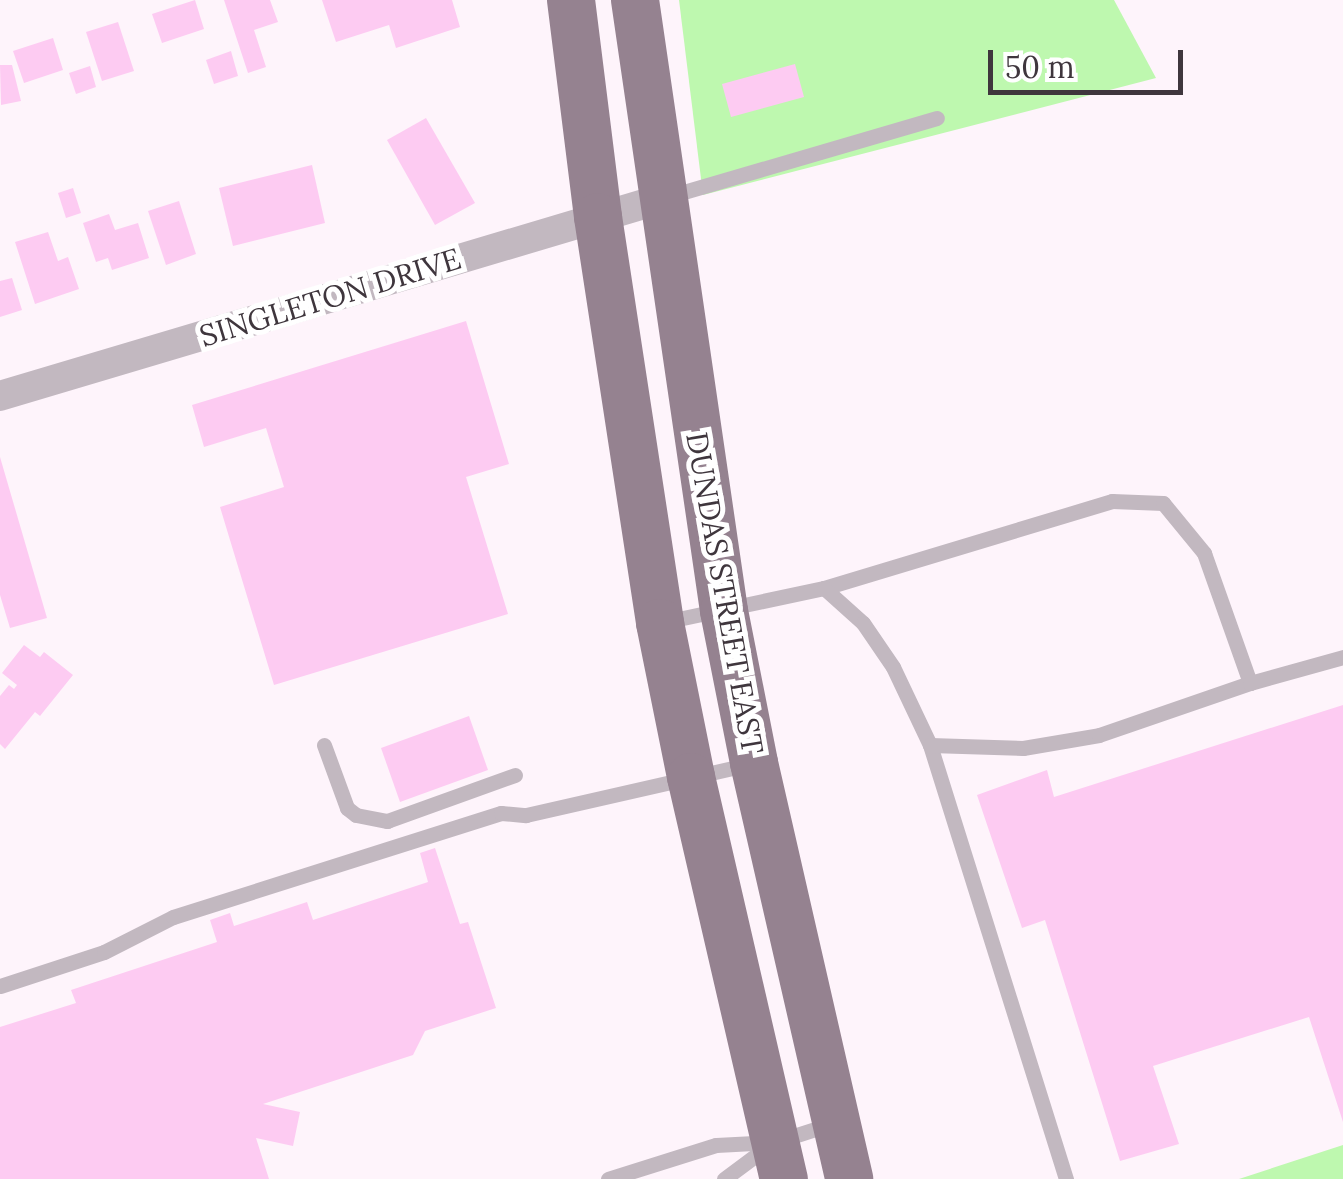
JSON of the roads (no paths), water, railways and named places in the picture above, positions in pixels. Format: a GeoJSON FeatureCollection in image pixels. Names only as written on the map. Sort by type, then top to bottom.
{"type":"FeatureCollection","features":[{"type":"Feature","properties":{"kind":"main road"},"geometry":{"type":"LineString","coordinates":[[571,0],[598,218],[660,623],[691,777],[779,1160]]}},
{"type":"Feature","properties":{"kind":"main road","name":"DUNDAS STREET EAST"},"geometry":{"type":"LineString","coordinates":[[635,0],[661,200],[724,611],[754,763],[850,1179]]}},
{"type":"Feature","properties":{"kind":"street","name":"SINGLETON DRIVE"},"geometry":{"type":"LineString","coordinates":[[0,396],[661,200]]}},
{"type":"Feature","properties":{"kind":"lane"},"geometry":{"type":"LineString","coordinates":[[661,200],[937,118]]}},
{"type":"Feature","properties":{"kind":"lane"},"geometry":{"type":"LineString","coordinates":[[660,623],[824,588],[1112,501],[1163,502],[1204,553],[1250,683]]}},
{"type":"Feature","properties":{"kind":"lane"},"geometry":{"type":"LineString","coordinates":[[824,588],[863,622],[893,666],[930,745],[1066,1179]]}},
{"type":"Feature","properties":{"kind":"lane"},"geometry":{"type":"LineString","coordinates":[[930,745],[1023,748],[1099,734],[1250,683],[1343,657]]}},
{"type":"Feature","properties":{"kind":"lane"},"geometry":{"type":"LineString","coordinates":[[324,746],[347,808],[356,815],[387,821],[515,775]]}},
{"type":"Feature","properties":{"kind":"lane"},"geometry":{"type":"LineString","coordinates":[[0,986],[104,952],[173,917],[501,812],[526,815],[754,763]]}},
{"type":"Feature","properties":{"kind":"lane"},"geometry":{"type":"LineString","coordinates":[[724,1179],[779,1160],[835,1123]]}},
{"type":"Feature","properties":{"kind":"lane"},"geometry":{"type":"LineString","coordinates":[[608,1179],[716,1145],[779,1160]]}}]}
